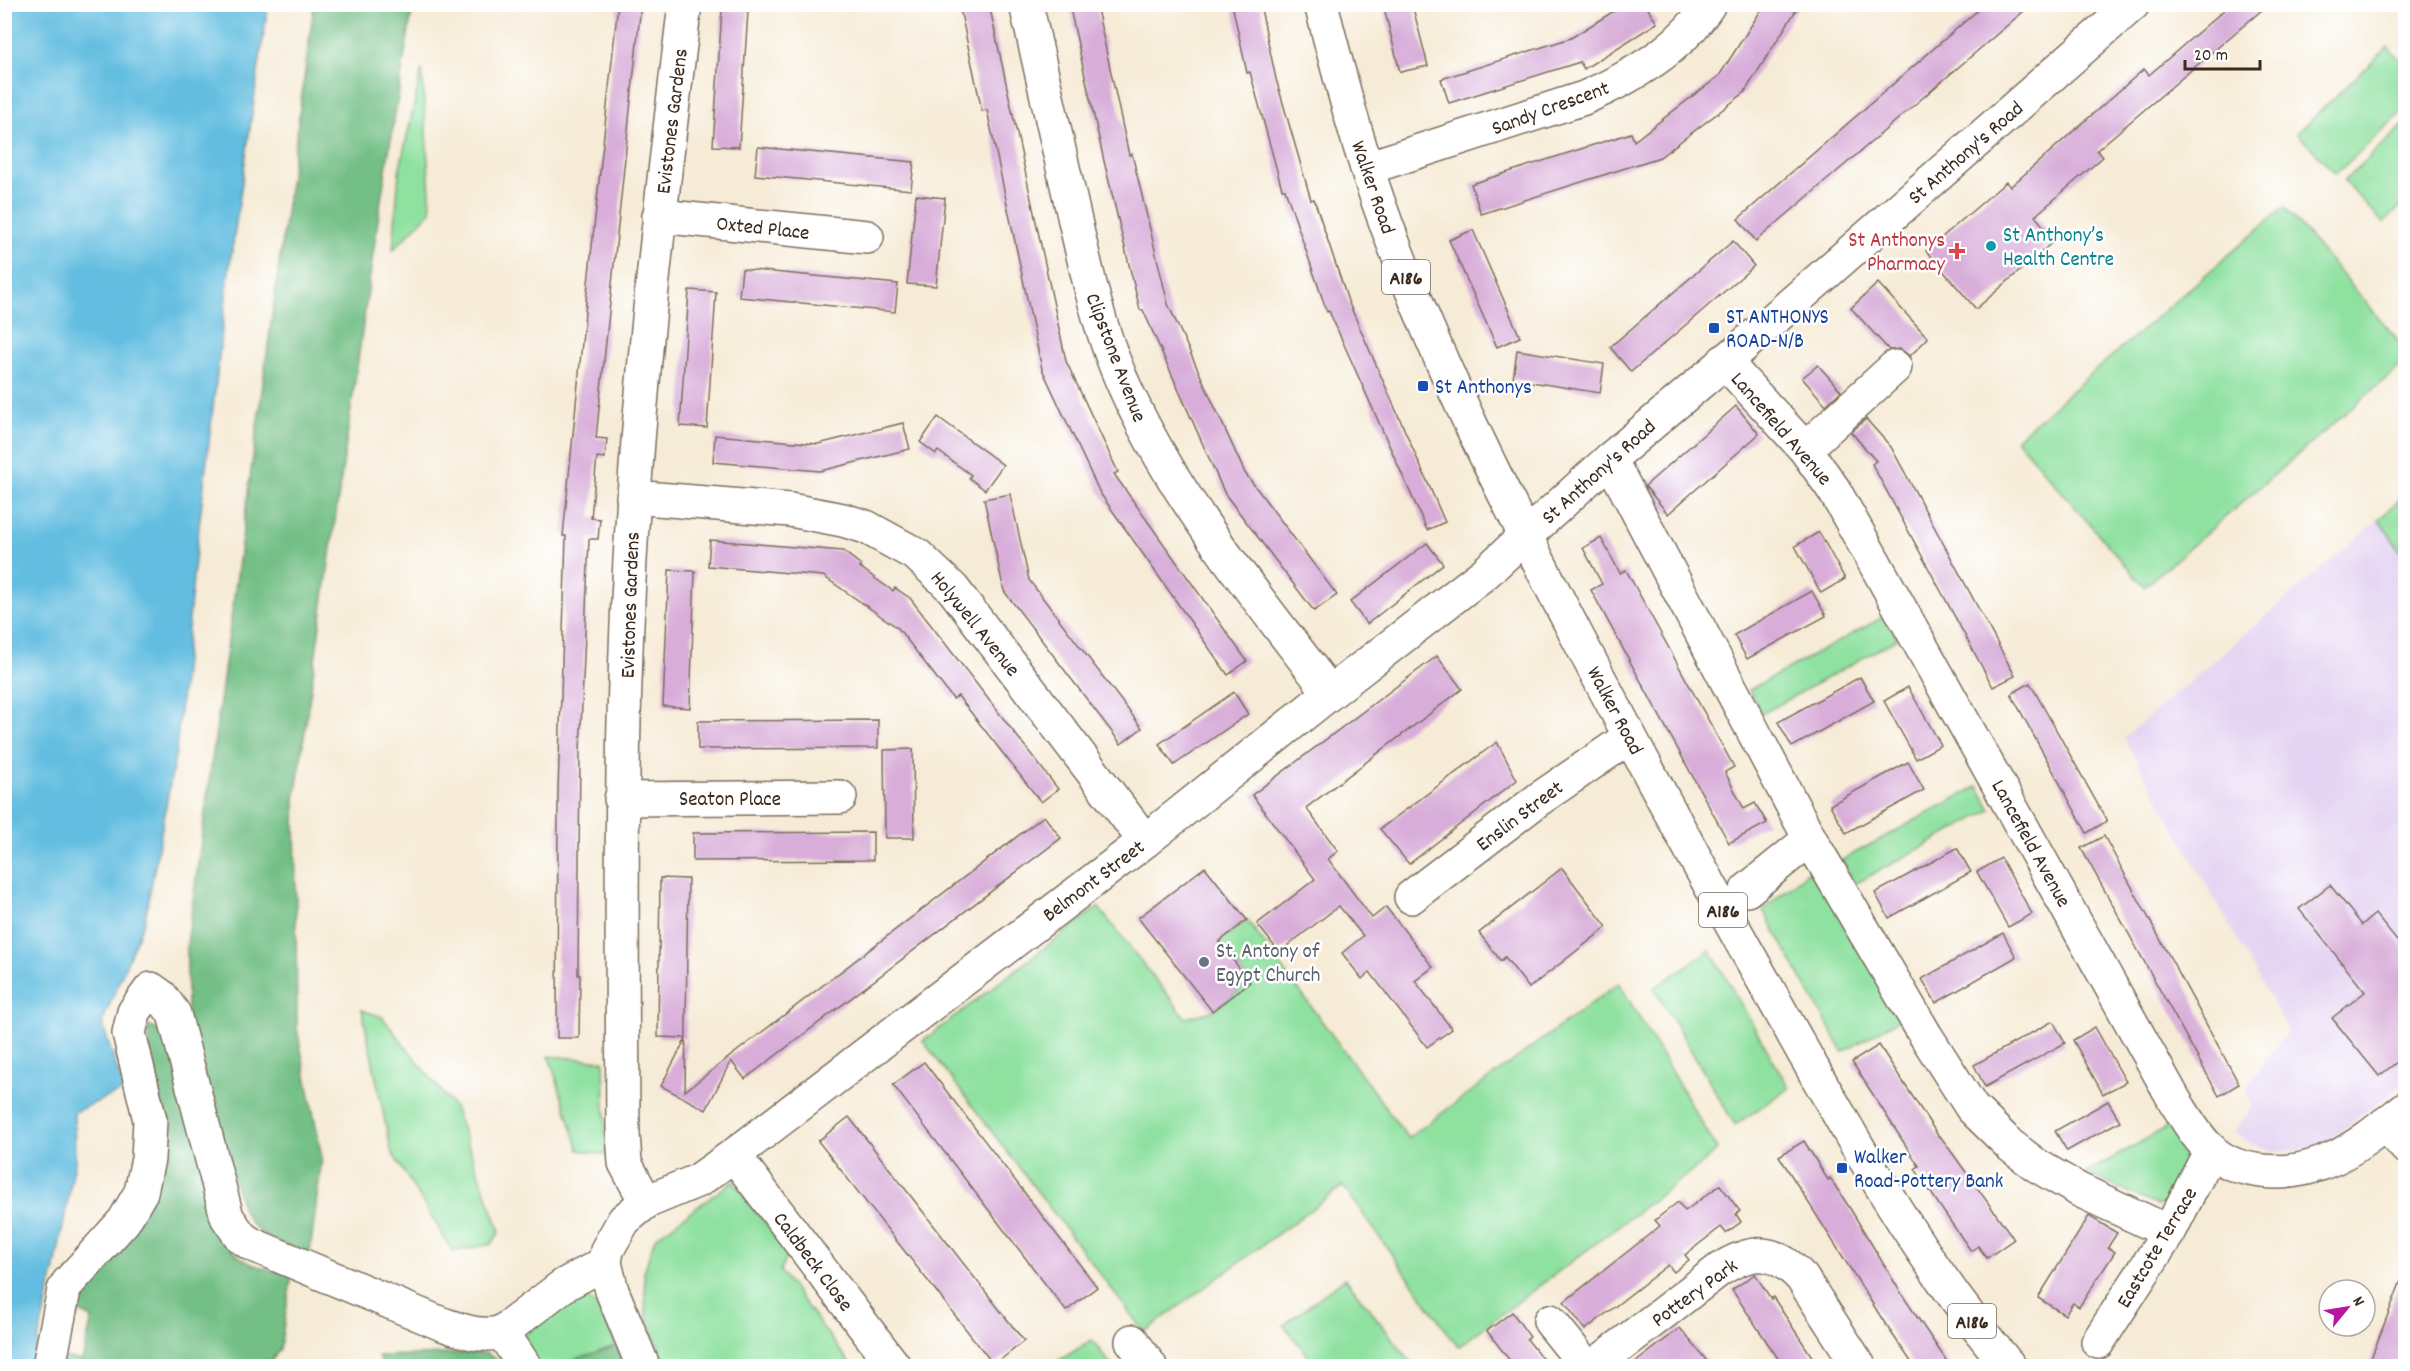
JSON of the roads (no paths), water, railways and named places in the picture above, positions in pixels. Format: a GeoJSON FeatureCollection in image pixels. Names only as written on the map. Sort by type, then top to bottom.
{"type":"FeatureCollection","features":[{"type":"Feature","properties":{"kind":"street","name":"Evistones Gardens"},"geometry":{"type":"LineString","coordinates":[[646,1202],[625,1163],[623,1132],[621,799],[633,497],[659,216],[685,4]]}},
{"type":"Feature","properties":{"kind":"street","name":"Clipstone Avenue"},"geometry":{"type":"LineString","coordinates":[[1026,4],[1091,293],[1122,380],[1141,422],[1170,474],[1202,524],[1330,693]]}},
{"type":"Feature","properties":{"kind":"street","name":"Walker Road"},"geometry":{"type":"LineString","coordinates":[[1321,4],[1367,168],[1409,284],[1438,354],[1526,537],[1630,737],[1741,941],[1872,1168],[1938,1273],[2006,1365]]}},
{"type":"Feature","properties":{"kind":"street","name":"Sandy Crescent"},"geometry":{"type":"LineString","coordinates":[[1367,168],[1584,98],[1612,86],[1665,52],[1687,31],[1709,4]]}},
{"type":"Feature","properties":{"kind":"street","name":"St Anthony's Road"},"geometry":{"type":"LineString","coordinates":[[1526,537],[1610,459],[2133,4]]}},
{"type":"Feature","properties":{"kind":"street","name":"Oxted Place"},"geometry":{"type":"LineString","coordinates":[[659,216],[867,237]]}},
{"type":"Feature","properties":{"kind":"street","name":"Lancefield Avenue"},"geometry":{"type":"LineString","coordinates":[[1724,361],[1822,470],[1849,514],[2175,1101],[2211,1150],[2227,1161],[2248,1169],[2278,1173],[2302,1170],[2341,1155],[2399,1126]]}},
{"type":"Feature","properties":{"kind":"street"},"geometry":{"type":"LineString","coordinates":[[1805,449],[1895,367]]}},
{"type":"Feature","properties":{"kind":"street"},"geometry":{"type":"LineString","coordinates":[[1610,459],[1810,839],[1972,1108],[2011,1146],[2036,1165],[2079,1190],[2169,1232]]}},
{"type":"Feature","properties":{"kind":"street","name":"Holywell Avenue"},"geometry":{"type":"LineString","coordinates":[[633,497],[820,514],[866,527],[917,555],[953,590],[1145,841]]}},
{"type":"Feature","properties":{"kind":"street","name":"Belmont Street"},"geometry":{"type":"LineString","coordinates":[[605,1263],[607,1250],[619,1227],[646,1202],[699,1180],[734,1155],[1145,841],[1330,693],[1436,613],[1526,537]]}},
{"type":"Feature","properties":{"kind":"street","name":"Enslin Street"},"geometry":{"type":"LineString","coordinates":[[1411,897],[1539,799],[1630,737]]}},
{"type":"Feature","properties":{"kind":"street","name":"Seaton Place"},"geometry":{"type":"LineString","coordinates":[[621,799],[840,797]]}},
{"type":"Feature","properties":{"kind":"street"},"geometry":{"type":"LineString","coordinates":[[1747,890],[1810,839]]}},
{"type":"Feature","properties":{"kind":"street"},"geometry":{"type":"LineString","coordinates":[[49,1366],[64,1290],[124,1221],[141,1192],[148,1159],[150,1120],[129,1033],[134,1012],[151,989],[161,996],[174,1014],[227,1217],[241,1237],[262,1250],[309,1267],[442,1324],[473,1334],[490,1335],[502,1332],[564,1285],[605,1263],[612,1291],[642,1366]]}},
{"type":"Feature","properties":{"kind":"street","name":"Eastcote Terrace"},"geometry":{"type":"LineString","coordinates":[[2098,1342],[2169,1232],[2211,1150]]}},
{"type":"Feature","properties":{"kind":"street","name":"Caldbeck Close"},"geometry":{"type":"LineString","coordinates":[[734,1155],[894,1366]]}},
{"type":"Feature","properties":{"kind":"street","name":"Pottery Park"},"geometry":{"type":"LineString","coordinates":[[1594,1366],[1719,1270],[1737,1258],[1757,1254],[1780,1260],[1797,1273],[1859,1366]]}},
{"type":"Feature","properties":{"kind":"street"},"geometry":{"type":"LineString","coordinates":[[1550,1321],[1587,1366]]}},
{"type":"Feature","properties":{"kind":"street"},"geometry":{"type":"LineString","coordinates":[[502,1332],[524,1365]]}},
{"type":"Feature","properties":{"kind":"water"},"geometry":{"type":"Polygon","coordinates":[[[5,5],[268,5],[229,271],[193,578],[176,752],[145,919],[102,1023],[124,1090],[74,1112],[75,1162],[56,1263],[32,1366],[5,1366],[5,5]]]}},
{"type":"Feature","properties":{"kind":"place","name":"St Anthony’s Health Centre"},"geometry":{"type":"Point","coordinates":[1991,246]}},
{"type":"Feature","properties":{"kind":"place","name":"St Anthonys Pharmacy"},"geometry":{"type":"Point","coordinates":[1957,251]}},
{"type":"Feature","properties":{"kind":"place","name":"ST ANTHONYS ROAD-N/B"},"geometry":{"type":"Point","coordinates":[1714,328]}},
{"type":"Feature","properties":{"kind":"place","name":"St Anthonys"},"geometry":{"type":"Point","coordinates":[1423,386]}},
{"type":"Feature","properties":{"kind":"place","name":"St. Antony of Egypt Church"},"geometry":{"type":"Point","coordinates":[1204,962]}},
{"type":"Feature","properties":{"kind":"place","name":"Walker Road-Pottery Bank"},"geometry":{"type":"Point","coordinates":[1842,1168]}}]}
